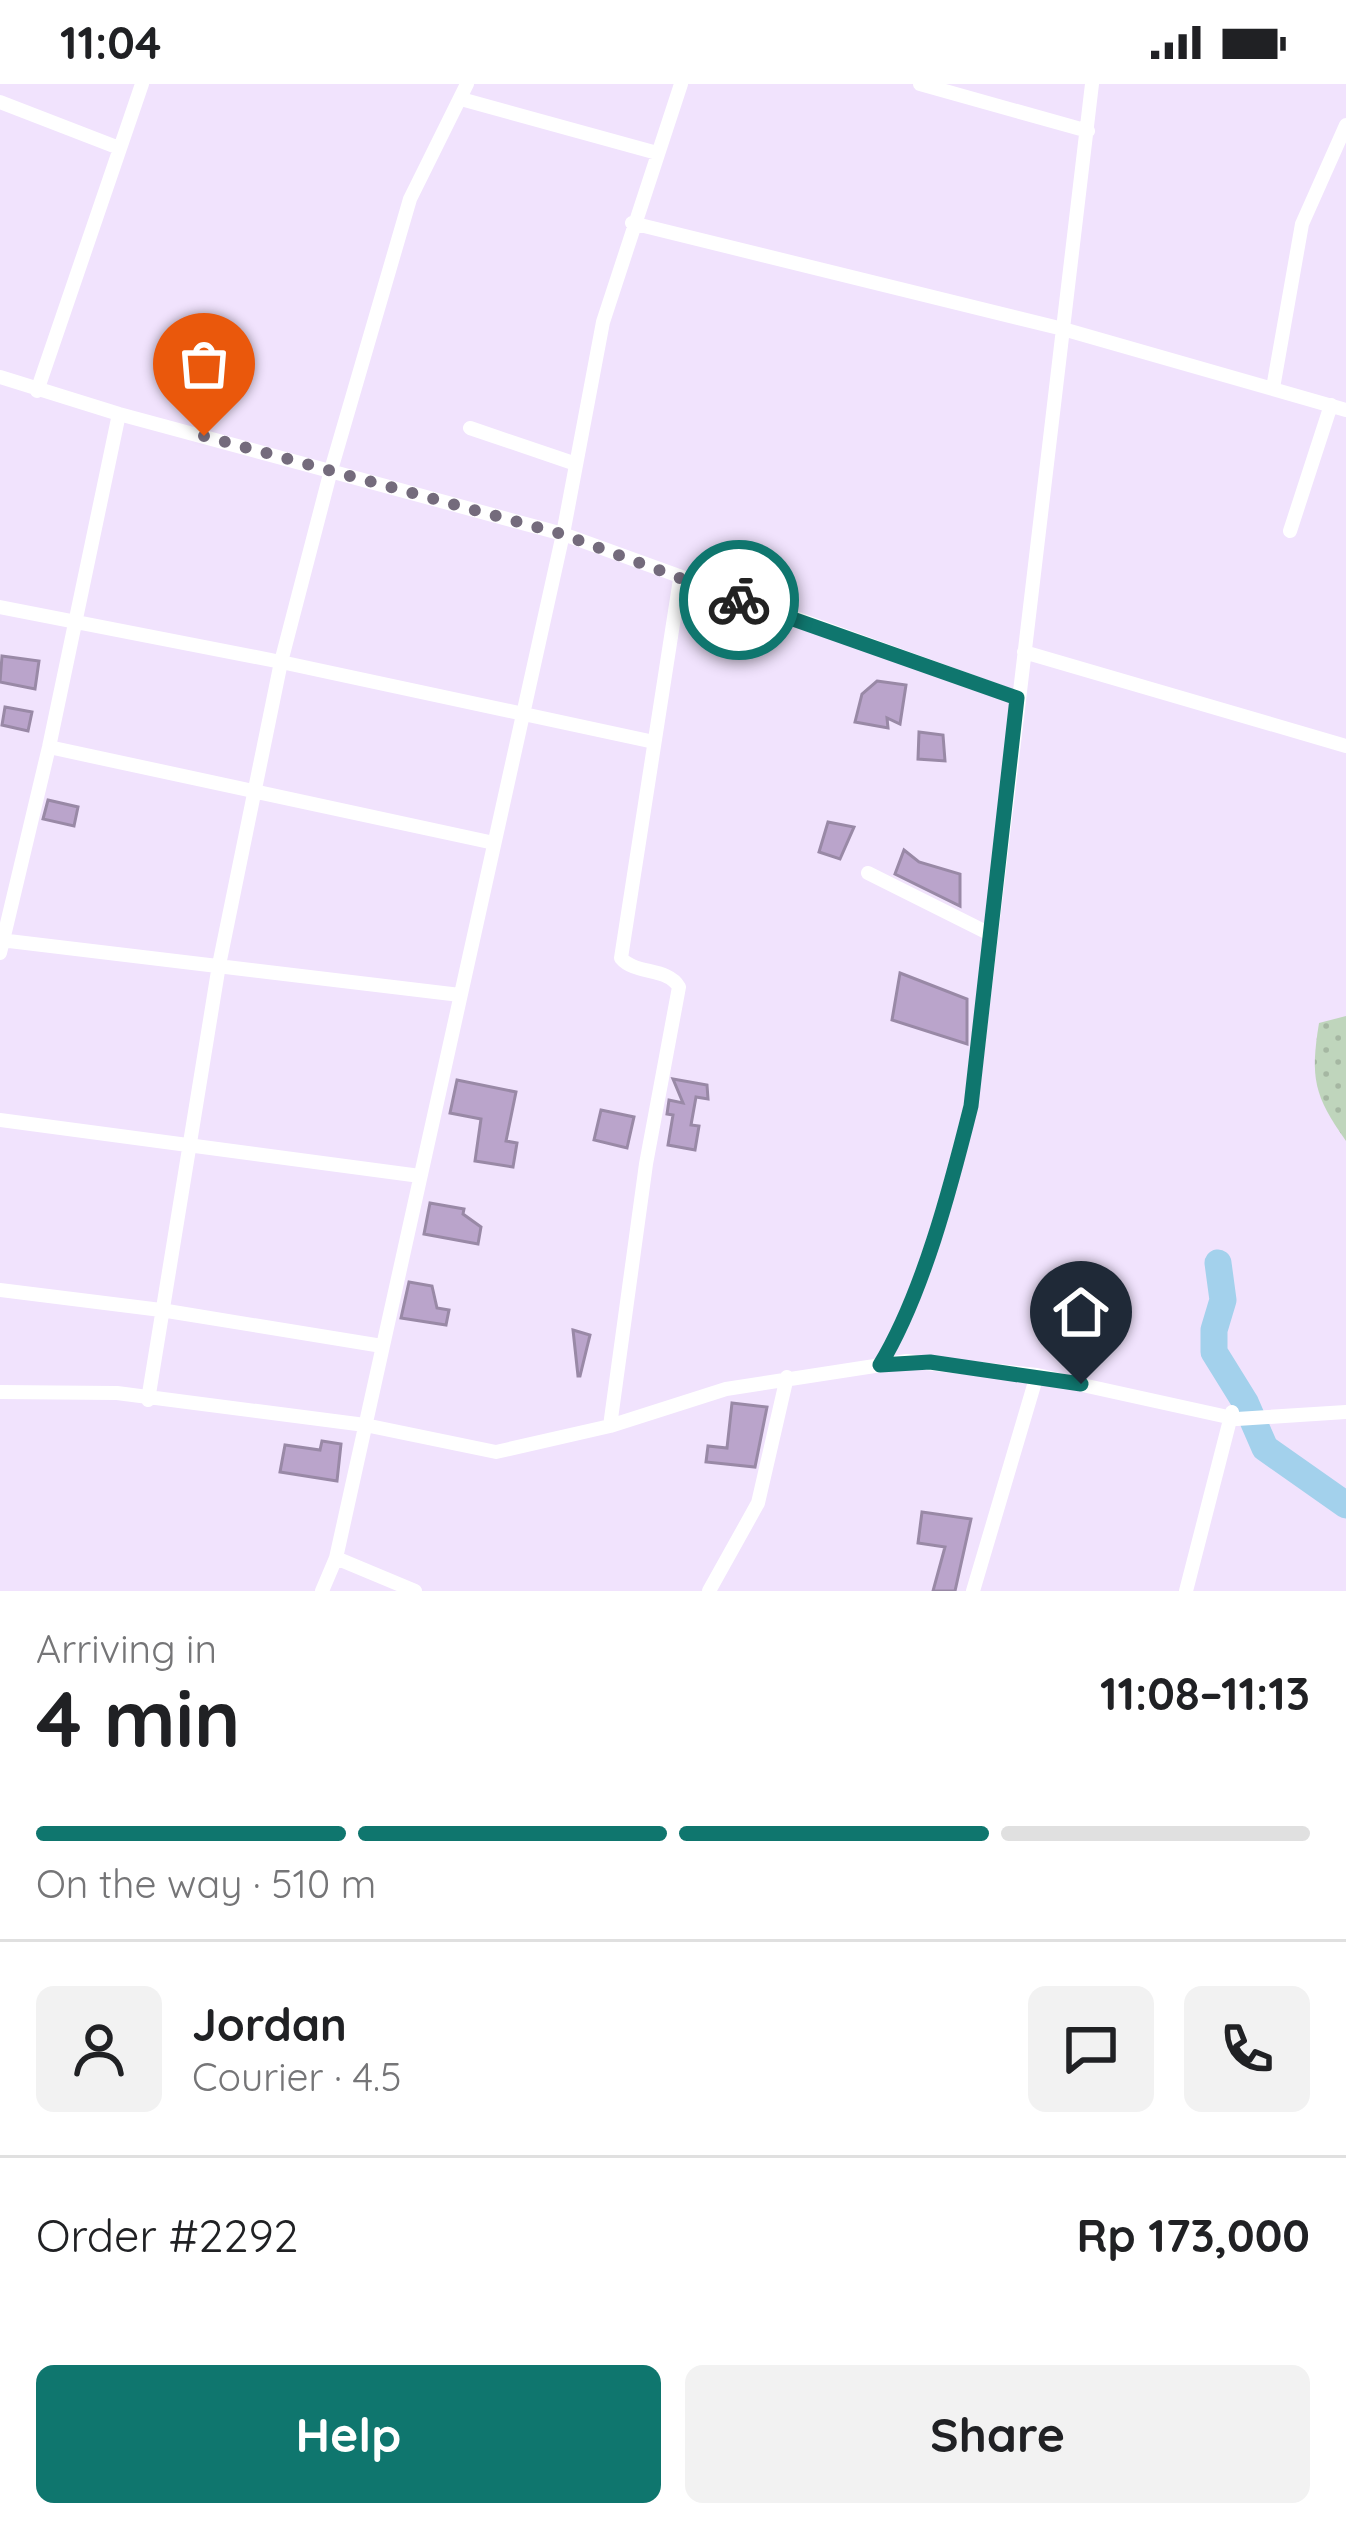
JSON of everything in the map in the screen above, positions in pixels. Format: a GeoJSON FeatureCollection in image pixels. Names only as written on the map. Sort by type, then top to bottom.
{"type":"FeatureCollection","features":[{"type":"Feature","properties":{"kind":"street"},"geometry":{"type":"LineString","coordinates":[[37,391],[142,84]]}},
{"type":"Feature","properties":{"kind":"street"},"geometry":{"type":"LineString","coordinates":[[148,1398],[219,965],[280,662],[410,199],[467,84]]}},
{"type":"Feature","properties":{"kind":"street"},"geometry":{"type":"LineString","coordinates":[[322,1591],[336,1558],[494,843],[562,534],[602,322],[680,84]]}},
{"type":"Feature","properties":{"kind":"street"},"geometry":{"type":"LineString","coordinates":[[920,84],[1088,131]]}},
{"type":"Feature","properties":{"kind":"street"},"geometry":{"type":"LineString","coordinates":[[880,1365],[898,1334],[971,1106],[1092,84]]}},
{"type":"Feature","properties":{"kind":"street"},"geometry":{"type":"LineString","coordinates":[[460,100],[657,153]]}},
{"type":"Feature","properties":{"kind":"street"},"geometry":{"type":"LineString","coordinates":[[0,102],[119,148]]}},
{"type":"Feature","properties":{"kind":"street"},"geometry":{"type":"LineString","coordinates":[[1273,388],[1302,224],[1346,125]]}},
{"type":"Feature","properties":{"kind":"street"},"geometry":{"type":"LineString","coordinates":[[632,223],[1063,329],[1339,407],[1290,531]]}},
{"type":"Feature","properties":{"kind":"street"},"geometry":{"type":"LineString","coordinates":[[0,377],[119,414],[562,534],[1017,698]]}},
{"type":"Feature","properties":{"kind":"street"},"geometry":{"type":"LineString","coordinates":[[119,414],[49,747],[1,944],[460,995]]}},
{"type":"Feature","properties":{"kind":"street"},"geometry":{"type":"LineString","coordinates":[[470,428],[575,464]]}},
{"type":"Feature","properties":{"kind":"street"},"geometry":{"type":"LineString","coordinates":[[610,1426],[649,1144],[679,987],[671,977],[628,965],[621,958],[680,579]]}},
{"type":"Feature","properties":{"kind":"street"},"geometry":{"type":"LineString","coordinates":[[0,608],[654,742]]}},
{"type":"Feature","properties":{"kind":"street"},"geometry":{"type":"LineString","coordinates":[[1024,652],[1346,746]]}},
{"type":"Feature","properties":{"kind":"street"},"geometry":{"type":"LineString","coordinates":[[49,747],[494,843]]}},
{"type":"Feature","properties":{"kind":"street"},"geometry":{"type":"LineString","coordinates":[[868,872],[991,934]]}},
{"type":"Feature","properties":{"kind":"street"},"geometry":{"type":"LineString","coordinates":[[0,1120],[420,1176]]}},
{"type":"Feature","properties":{"kind":"street"},"geometry":{"type":"LineString","coordinates":[[0,1289],[382,1346]]}},
{"type":"Feature","properties":{"kind":"street"},"geometry":{"type":"LineString","coordinates":[[0,1392],[148,1398],[365,1425],[490,1451],[610,1426],[708,1393],[880,1365],[930,1362],[1037,1376],[1232,1415],[1346,1412]]}},
{"type":"Feature","properties":{"kind":"street"},"geometry":{"type":"LineString","coordinates":[[973,1591],[1037,1376]]}},
{"type":"Feature","properties":{"kind":"street"},"geometry":{"type":"LineString","coordinates":[[709,1591],[758,1503],[787,1378]]}},
{"type":"Feature","properties":{"kind":"street"},"geometry":{"type":"LineString","coordinates":[[1186,1591],[1232,1415]]}},
{"type":"Feature","properties":{"kind":"street"},"geometry":{"type":"LineString","coordinates":[[336,1558],[415,1591]]}},
{"type":"Feature","properties":{"kind":"green space"},"geometry":{"type":"Polygon","coordinates":[[[1346,1016],[1346,1141],[1321,1098],[1315,1058],[1319,1023],[1346,1016]]]}},
{"type":"Feature","properties":{"kind":"building"},"geometry":{"type":"Polygon","coordinates":[[[2,656],[39,661],[35,689],[0,682],[2,656]]]}},
{"type":"Feature","properties":{"kind":"building"},"geometry":{"type":"Polygon","coordinates":[[[877,681],[906,685],[900,724],[887,718],[888,728],[855,722],[862,694],[877,681]]]}},
{"type":"Feature","properties":{"kind":"building"},"geometry":{"type":"Polygon","coordinates":[[[5,707],[32,712],[28,731],[2,725],[5,707]]]}},
{"type":"Feature","properties":{"kind":"building"},"geometry":{"type":"Polygon","coordinates":[[[919,732],[943,735],[945,761],[918,759],[919,732]]]}},
{"type":"Feature","properties":{"kind":"building"},"geometry":{"type":"Polygon","coordinates":[[[48,800],[78,807],[74,826],[43,819],[48,800]]]}},
{"type":"Feature","properties":{"kind":"building"},"geometry":{"type":"Polygon","coordinates":[[[828,822],[854,827],[840,859],[819,852],[828,822]]]}},
{"type":"Feature","properties":{"kind":"building"},"geometry":{"type":"Polygon","coordinates":[[[904,850],[919,862],[960,874],[960,906],[895,874],[904,850]]]}},
{"type":"Feature","properties":{"kind":"building"},"geometry":{"type":"Polygon","coordinates":[[[900,973],[967,999],[967,1044],[892,1020],[900,973]]]}},
{"type":"Feature","properties":{"kind":"building"},"geometry":{"type":"Polygon","coordinates":[[[673,1079],[707,1085],[708,1099],[696,1097],[691,1125],[699,1126],[695,1150],[668,1145],[673,1115],[667,1114],[669,1100],[683,1103],[673,1079]]]}},
{"type":"Feature","properties":{"kind":"building"},"geometry":{"type":"Polygon","coordinates":[[[457,1080],[516,1092],[506,1141],[517,1143],[513,1167],[475,1161],[481,1119],[450,1113],[457,1080]]]}},
{"type":"Feature","properties":{"kind":"building"},"geometry":{"type":"Polygon","coordinates":[[[601,1110],[634,1117],[627,1148],[594,1140],[601,1110]]]}},
{"type":"Feature","properties":{"kind":"building"},"geometry":{"type":"Polygon","coordinates":[[[430,1203],[464,1209],[463,1214],[481,1227],[478,1244],[424,1234],[430,1203]]]}},
{"type":"Feature","properties":{"kind":"building"},"geometry":{"type":"Polygon","coordinates":[[[409,1282],[432,1286],[437,1308],[449,1310],[446,1325],[401,1318],[409,1282]]]}},
{"type":"Feature","properties":{"kind":"building"},"geometry":{"type":"Polygon","coordinates":[[[573,1330],[590,1335],[580,1376],[578,1376],[573,1330]]]}},
{"type":"Feature","properties":{"kind":"building"},"geometry":{"type":"Polygon","coordinates":[[[732,1403],[767,1407],[755,1467],[706,1462],[708,1446],[727,1448],[732,1403]]]}},
{"type":"Feature","properties":{"kind":"building"},"geometry":{"type":"Polygon","coordinates":[[[322,1441],[341,1444],[337,1481],[280,1472],[285,1445],[320,1450],[322,1441]]]}},
{"type":"Feature","properties":{"kind":"building"},"geometry":{"type":"Polygon","coordinates":[[[922,1512],[971,1519],[955,1591],[933,1591],[945,1547],[918,1543],[922,1512]]]}},
{"type":"Feature","properties":{"kind":"waterway"},"geometry":{"type":"LineString","coordinates":[[1218,1263],[1223,1300],[1214,1330],[1214,1352],[1245,1402],[1265,1448],[1346,1505]]}},
{"type":"Feature","properties":{"kind":"way so far"},"geometry":{"type":"LineString","coordinates":[[204,436],[562,534],[739,600]]}},
{"type":"Feature","properties":{"kind":"route"},"geometry":{"type":"LineString","coordinates":[[739,600],[1017,698],[971,1106],[956,1165],[898,1334],[880,1365],[930,1362],[1081,1384]]}}]}
